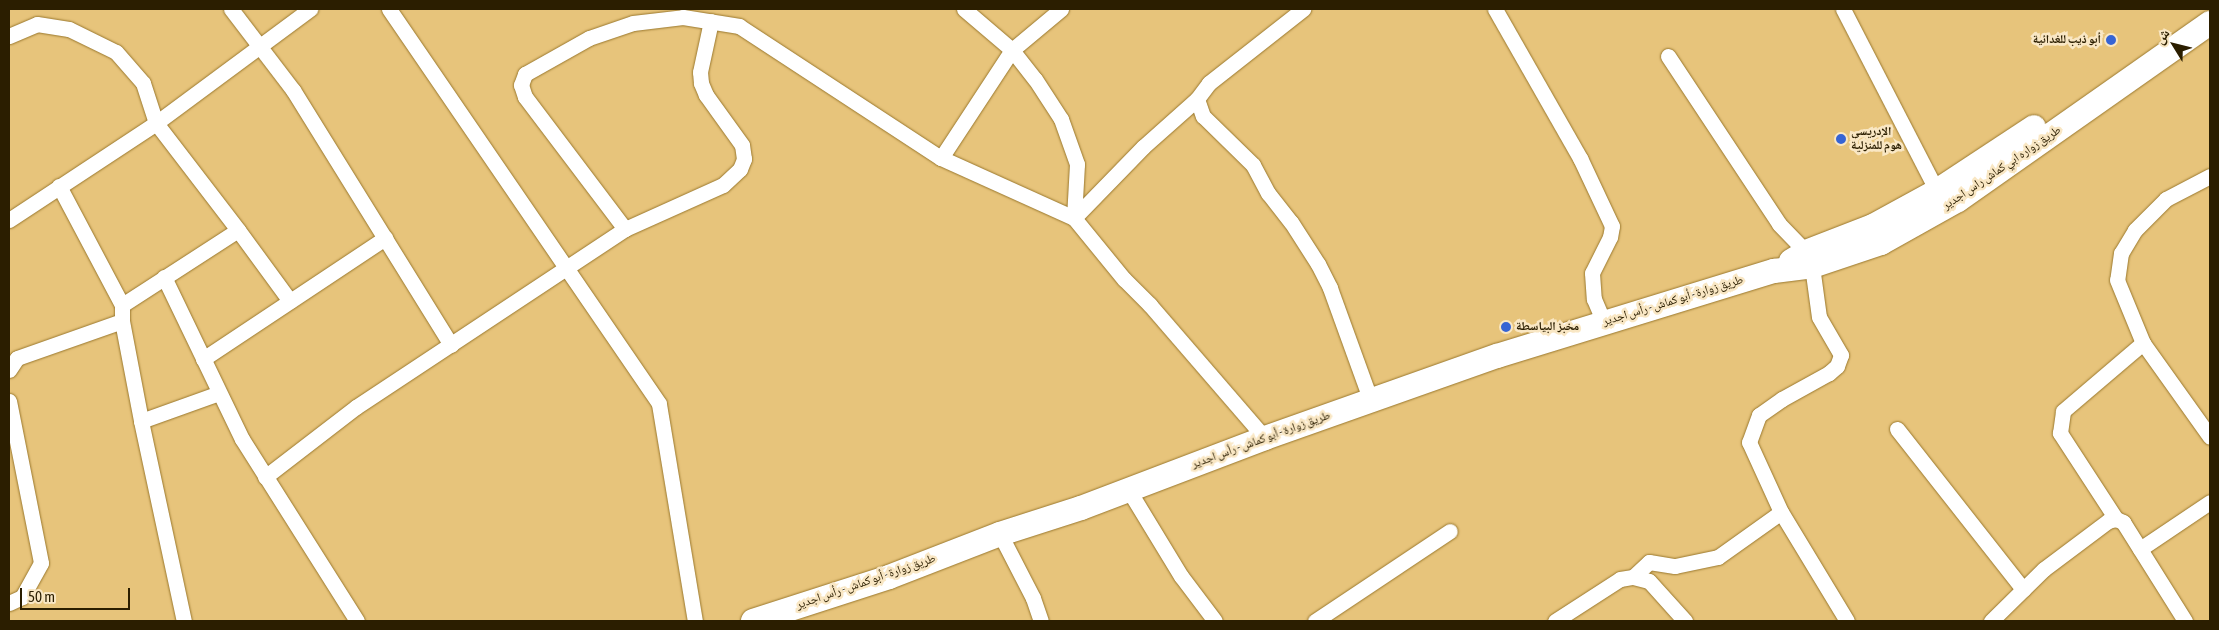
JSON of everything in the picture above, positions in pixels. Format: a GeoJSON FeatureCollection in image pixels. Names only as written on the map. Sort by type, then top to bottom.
{"type":"FeatureCollection","features":[{"type":"Feature","properties":{"kind":"main road"},"geometry":{"type":"LineString","coordinates":[[1877,234],[1937,191],[2129,63],[2205,9]]}},
{"type":"Feature","properties":{"kind":"main road","name":"طريق زواره ابي كماش راس اجدير"},"geometry":{"type":"LineString","coordinates":[[1774,271],[1877,234],[1958,200],[2210,23]]}},
{"type":"Feature","properties":{"kind":"main road","name":"طريق زوارة - أبو كماش - رأس اجدير"},"geometry":{"type":"LineString","coordinates":[[753,621],[795,615],[1000,534],[1080,508],[1265,438],[1497,356],[1774,271]]}},
{"type":"Feature","properties":{"kind":"street"},"geometry":{"type":"LineString","coordinates":[[231,9],[293,90],[451,345]]}},
{"type":"Feature","properties":{"kind":"street"},"geometry":{"type":"LineString","coordinates":[[9,220],[156,123],[310,9]]}},
{"type":"Feature","properties":{"kind":"street"},"geometry":{"type":"LineString","coordinates":[[389,9],[659,404],[695,621]]}},
{"type":"Feature","properties":{"kind":"street"},"geometry":{"type":"LineString","coordinates":[[964,9],[1012,50],[1036,79],[1061,119],[1077,164],[1074,218]]}},
{"type":"Feature","properties":{"kind":"street"},"geometry":{"type":"LineString","coordinates":[[940,158],[1012,50],[1061,9]]}},
{"type":"Feature","properties":{"kind":"street"},"geometry":{"type":"LineString","coordinates":[[1074,218],[1143,147],[1197,99],[1208,83],[1303,9]]}},
{"type":"Feature","properties":{"kind":"street"},"geometry":{"type":"LineString","coordinates":[[1495,9],[1580,158],[1612,226],[1610,237],[1592,273],[1594,299],[1604,322]]}},
{"type":"Feature","properties":{"kind":"street"},"geometry":{"type":"LineString","coordinates":[[1843,9],[1937,191]]}},
{"type":"Feature","properties":{"kind":"street"},"geometry":{"type":"LineString","coordinates":[[625,229],[525,97],[522,85],[525,74],[589,38],[632,23],[683,17],[740,26],[940,158],[1074,218],[1124,279],[1150,304],[1265,438]]}},
{"type":"Feature","properties":{"kind":"street"},"geometry":{"type":"LineString","coordinates":[[265,477],[356,407],[625,229],[723,185],[740,169],[744,159],[742,145],[706,95],[701,83],[700,72],[710,21]]}},
{"type":"Feature","properties":{"kind":"street"},"geometry":{"type":"LineString","coordinates":[[9,36],[37,24],[69,29],[116,52],[143,84],[156,123],[290,301]]}},
{"type":"Feature","properties":{"kind":"street"},"geometry":{"type":"LineString","coordinates":[[1668,56],[1778,224],[1809,259],[1819,317],[1841,355],[1837,366],[1829,374],[1782,399],[1759,415],[1749,442],[1781,512],[1848,621]]}},
{"type":"Feature","properties":{"kind":"street"},"geometry":{"type":"LineString","coordinates":[[1197,99],[1203,116],[1253,165],[1268,193],[1292,222],[1318,264],[1330,288],[1371,401]]}},
{"type":"Feature","properties":{"kind":"street"},"geometry":{"type":"LineString","coordinates":[[2210,176],[2166,199],[2135,230],[2121,253],[2117,280],[2143,343],[2210,437]]}},
{"type":"Feature","properties":{"kind":"street"},"geometry":{"type":"LineString","coordinates":[[59,186],[122,305],[122,321],[140,421],[184,621]]}},
{"type":"Feature","properties":{"kind":"street"},"geometry":{"type":"LineString","coordinates":[[122,305],[238,230]]}},
{"type":"Feature","properties":{"kind":"street"},"geometry":{"type":"LineString","coordinates":[[203,359],[385,238]]}},
{"type":"Feature","properties":{"kind":"street"},"geometry":{"type":"LineString","coordinates":[[164,277],[219,393],[265,477],[357,621]]}},
{"type":"Feature","properties":{"kind":"street"},"geometry":{"type":"LineString","coordinates":[[9,370],[17,358],[122,321]]}},
{"type":"Feature","properties":{"kind":"street"},"geometry":{"type":"LineString","coordinates":[[2143,343],[2063,411],[2060,433],[2116,519],[2123,522],[2185,621]]}},
{"type":"Feature","properties":{"kind":"street"},"geometry":{"type":"LineString","coordinates":[[140,421],[219,393]]}},
{"type":"Feature","properties":{"kind":"street"},"geometry":{"type":"LineString","coordinates":[[9,401],[41,563],[22,597],[9,603]]}},
{"type":"Feature","properties":{"kind":"street"},"geometry":{"type":"LineString","coordinates":[[1897,429],[2023,589]]}},
{"type":"Feature","properties":{"kind":"street"},"geometry":{"type":"LineString","coordinates":[[1128,490],[1181,576],[1215,621]]}},
{"type":"Feature","properties":{"kind":"street"},"geometry":{"type":"LineString","coordinates":[[2140,549],[2210,502]]}},
{"type":"Feature","properties":{"kind":"street"},"geometry":{"type":"LineString","coordinates":[[1555,621],[1620,580],[1633,576],[1649,562],[1675,566],[1718,557],[1781,512]]}},
{"type":"Feature","properties":{"kind":"street"},"geometry":{"type":"LineString","coordinates":[[1991,621],[2044,569],[2108,521],[2116,519]]}},
{"type":"Feature","properties":{"kind":"street"},"geometry":{"type":"LineString","coordinates":[[1315,621],[1450,531]]}},
{"type":"Feature","properties":{"kind":"street"},"geometry":{"type":"LineString","coordinates":[[1000,534],[1034,598],[1041,621]]}},
{"type":"Feature","properties":{"kind":"street"},"geometry":{"type":"LineString","coordinates":[[1633,576],[1649,581],[1685,621]]}},
{"type":"Feature","properties":{"kind":"place","name":"أبو ذيب للغدائية"},"geometry":{"type":"Point","coordinates":[2111,40]}},
{"type":"Feature","properties":{"kind":"place","name":"الإدريسي هوم للمنزلية"},"geometry":{"type":"Point","coordinates":[1841,139]}},
{"type":"Feature","properties":{"kind":"place","name":"مخبز البياسطة"},"geometry":{"type":"Point","coordinates":[1506,327]}}]}
